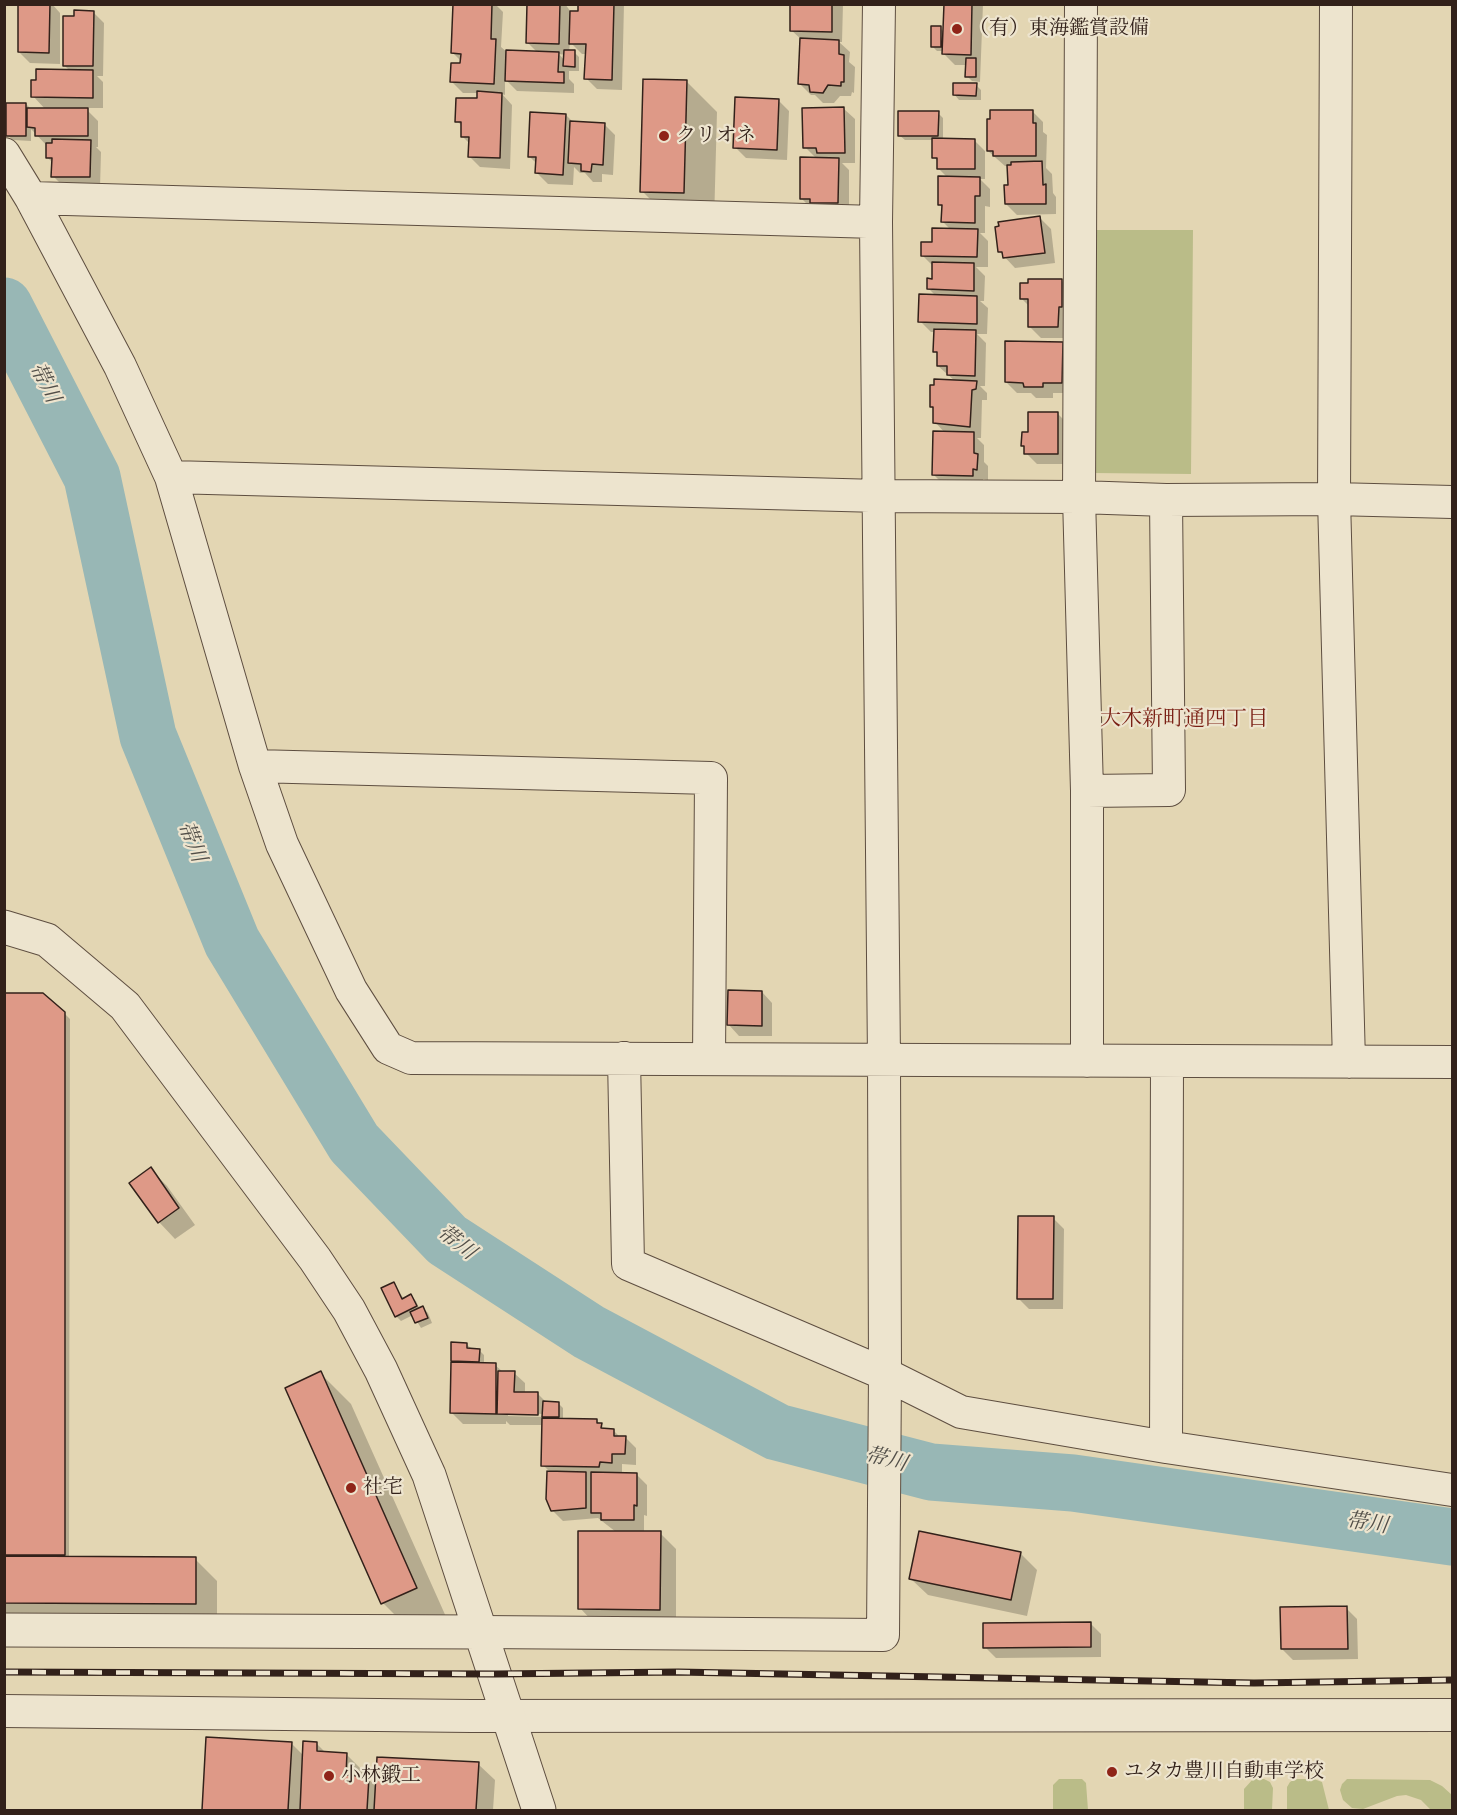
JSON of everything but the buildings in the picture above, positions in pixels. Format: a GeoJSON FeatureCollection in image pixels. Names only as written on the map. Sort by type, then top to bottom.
{"type":"FeatureCollection","features":[{"type":"Feature","properties":{"kind":"street"},"geometry":{"type":"LineString","coordinates":[[4,1630],[883,1635],[884,1060],[876,222],[879,4]]}},
{"type":"Feature","properties":{"kind":"street"},"geometry":{"type":"LineString","coordinates":[[1081,4],[1079,497],[1087,791],[1087,1061]]}},
{"type":"Feature","properties":{"kind":"street"},"geometry":{"type":"LineString","coordinates":[[1336,4],[1334,498],[1349,1062]]}},
{"type":"Feature","properties":{"kind":"street"},"geometry":{"type":"LineString","coordinates":[[4,154],[31,198],[120,366],[171,477],[255,766],[282,844],[351,990],[388,1048],[411,1058],[1452,1062]]}},
{"type":"Feature","properties":{"kind":"street"},"geometry":{"type":"LineString","coordinates":[[31,198],[876,222]]}},
{"type":"Feature","properties":{"kind":"street"},"geometry":{"type":"LineString","coordinates":[[171,477],[879,496],[1166,500],[1334,498],[1452,501]]}},
{"type":"Feature","properties":{"kind":"street"},"geometry":{"type":"LineString","coordinates":[[1087,791],[1169,790],[1166,500]]}},
{"type":"Feature","properties":{"kind":"street"},"geometry":{"type":"LineString","coordinates":[[255,766],[711,778],[709,1059]]}},
{"type":"Feature","properties":{"kind":"street"},"geometry":{"type":"LineString","coordinates":[[4,927],[48,940],[125,1006],[315,1259],[349,1310],[376,1360],[429,1475],[450,1532],[480,1632],[539,1810]]}},
{"type":"Feature","properties":{"kind":"street"},"geometry":{"type":"LineString","coordinates":[[624,1058],[628,1264],[885,1374],[961,1412],[1166,1447],[1452,1490]]}},
{"type":"Feature","properties":{"kind":"street"},"geometry":{"type":"LineString","coordinates":[[1166,1447],[1167,1061]]}},
{"type":"Feature","properties":{"kind":"street"},"geometry":{"type":"LineString","coordinates":[[4,1712],[508,1715],[1452,1715]]}},
{"type":"Feature","properties":{"kind":"green space"},"geometry":{"type":"Polygon","coordinates":[[[1095,230],[1193,230],[1191,474],[1093,473],[1095,230]]]}},
{"type":"Feature","properties":{"kind":"green space"},"geometry":{"type":"Polygon","coordinates":[[[1059,1779],[1082,1779],[1086,1783],[1088,1810],[1053,1810],[1053,1785],[1059,1779]]]}},
{"type":"Feature","properties":{"kind":"green space"},"geometry":{"type":"Polygon","coordinates":[[[1253,1779],[1264,1779],[1270,1782],[1273,1788],[1272,1810],[1244,1810],[1244,1789],[1253,1779]]]}},
{"type":"Feature","properties":{"kind":"green space"},"geometry":{"type":"Polygon","coordinates":[[[1295,1779],[1314,1779],[1322,1782],[1329,1810],[1287,1810],[1287,1787],[1295,1779]]]}},
{"type":"Feature","properties":{"kind":"green space"},"geometry":{"type":"Polygon","coordinates":[[[1347,1779],[1430,1780],[1442,1786],[1452,1795],[1452,1810],[1431,1810],[1421,1800],[1406,1795],[1397,1796],[1363,1809],[1352,1808],[1343,1800],[1340,1790],[1347,1779]]]}},
{"type":"Feature","properties":{"kind":"waterway","name":"帯川"},"geometry":{"type":"LineString","coordinates":[[4,306],[92,477],[148,736],[232,942],[354,1143],[447,1240],[589,1332],[777,1432],[931,1472],[1073,1483],[1452,1537]]}},
{"type":"Feature","properties":{"kind":"railway"},"geometry":{"type":"LineString","coordinates":[[4,1672],[495,1674],[678,1672],[1254,1683],[1452,1680]]}},
{"type":"Feature","properties":{"kind":"place","name":"（有）東海鑑賞設備"},"geometry":{"type":"Point","coordinates":[957,29]}},
{"type":"Feature","properties":{"kind":"place","name":"クリオネ"},"geometry":{"type":"Point","coordinates":[664,136]}},
{"type":"Feature","properties":{"kind":"place","name":"社宅"},"geometry":{"type":"Point","coordinates":[351,1488]}},
{"type":"Feature","properties":{"kind":"place","name":"ユタカ豊川自動車学校"},"geometry":{"type":"Point","coordinates":[1112,1772]}},
{"type":"Feature","properties":{"kind":"place","name":"小林鍛工"},"geometry":{"type":"Point","coordinates":[329,1776]}},
{"type":"Feature","properties":{"kind":"district","name":"大木新町通四丁目"},"geometry":{"type":"Point","coordinates":[1184,720]}}]}
